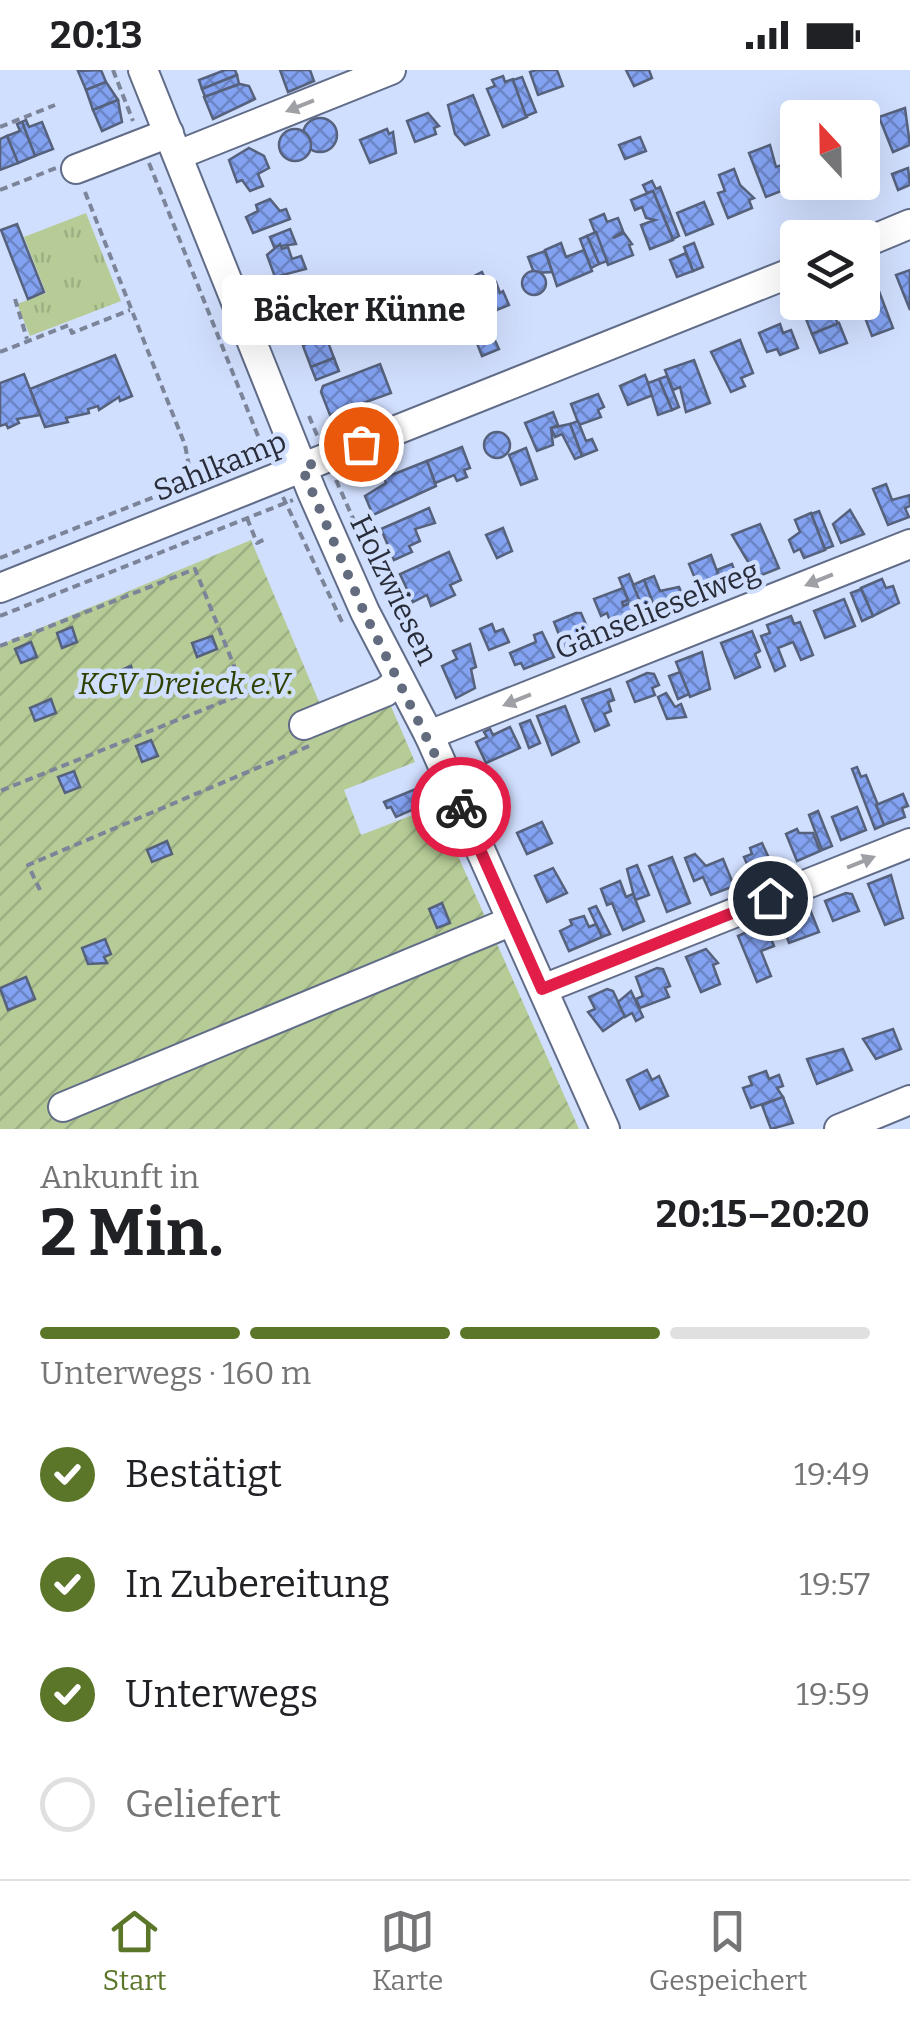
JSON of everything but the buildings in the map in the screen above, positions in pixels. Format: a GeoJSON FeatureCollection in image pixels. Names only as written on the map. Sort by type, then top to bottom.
{"type":"FeatureCollection","features":[{"type":"Feature","properties":{"kind":"street","name":"Holzwiesen"},"geometry":{"type":"LineString","coordinates":[[144,70],[302,468],[364,612],[428,735],[606,1129]]}},
{"type":"Feature","properties":{"kind":"street"},"geometry":{"type":"LineString","coordinates":[[74,166],[142,143],[174,144],[391,70]]}},
{"type":"Feature","properties":{"kind":"street"},"geometry":{"type":"LineString","coordinates":[[880,236],[910,224]]}},
{"type":"Feature","properties":{"kind":"street","name":"Sahlkamp"},"geometry":{"type":"LineString","coordinates":[[0,588],[780,277]]}},
{"type":"Feature","properties":{"kind":"street","name":"Gänselieselweg"},"geometry":{"type":"LineString","coordinates":[[428,735],[910,544]]}},
{"type":"Feature","properties":{"kind":"street"},"geometry":{"type":"LineString","coordinates":[[304,725],[385,692],[400,680]]}},
{"type":"Feature","properties":{"kind":"street"},"geometry":{"type":"LineString","coordinates":[[542,989],[910,843]]}},
{"type":"Feature","properties":{"kind":"street"},"geometry":{"type":"LineString","coordinates":[[63,1107],[512,921]]}},
{"type":"Feature","properties":{"kind":"street"},"geometry":{"type":"LineString","coordinates":[[840,1129],[910,1100]]}},
{"type":"Feature","properties":{"kind":"path"},"geometry":{"type":"LineString","coordinates":[[0,558],[265,454],[113,70]]}},
{"type":"Feature","properties":{"kind":"path"},"geometry":{"type":"LineString","coordinates":[[0,127],[55,105]]}},
{"type":"Feature","properties":{"kind":"path"},"geometry":{"type":"LineString","coordinates":[[0,190],[74,166],[185,445],[192,482]]}},
{"type":"Feature","properties":{"kind":"path"},"geometry":{"type":"LineString","coordinates":[[15,299],[28,341]]}},
{"type":"Feature","properties":{"kind":"path"},"geometry":{"type":"LineString","coordinates":[[1,349],[69,324],[72,333],[131,309]]}},
{"type":"Feature","properties":{"kind":"path"},"geometry":{"type":"LineString","coordinates":[[0,616],[286,503]]}},
{"type":"Feature","properties":{"kind":"path"},"geometry":{"type":"LineString","coordinates":[[246,518],[257,543],[268,538]]}},
{"type":"Feature","properties":{"kind":"path"},"geometry":{"type":"LineString","coordinates":[[0,646],[195,569],[245,694]]}},
{"type":"Feature","properties":{"kind":"path"},"geometry":{"type":"LineString","coordinates":[[0,792],[285,678]]}},
{"type":"Feature","properties":{"kind":"path"},"geometry":{"type":"LineString","coordinates":[[40,890],[28,864],[310,748],[304,725]]}},
{"type":"Feature","properties":{"kind":"green space"},"geometry":{"type":"Polygon","coordinates":[[[86,213],[121,301],[30,336],[17,304],[46,293],[24,237],[86,213]]]}},
{"type":"Feature","properties":{"kind":"green space","name":"KGV Dreieck e.V."},"geometry":{"type":"Polygon","coordinates":[[[251,540],[330,728],[390,704],[415,762],[344,790],[361,835],[436,806],[579,1129],[0,1129],[0,645],[251,540]]]}},
{"type":"Feature","properties":{"kind":"way so far"},"geometry":{"type":"LineString","coordinates":[[361,444],[302,468],[364,612],[461,807]]}},
{"type":"Feature","properties":{"kind":"place","name":"Bäcker Künne"},"geometry":{"type":"Point","coordinates":[361,444]}},
{"type":"Feature","properties":{"kind":"route"},"geometry":{"type":"LineString","coordinates":[[461,807],[542,989],[770,898]]}}]}
